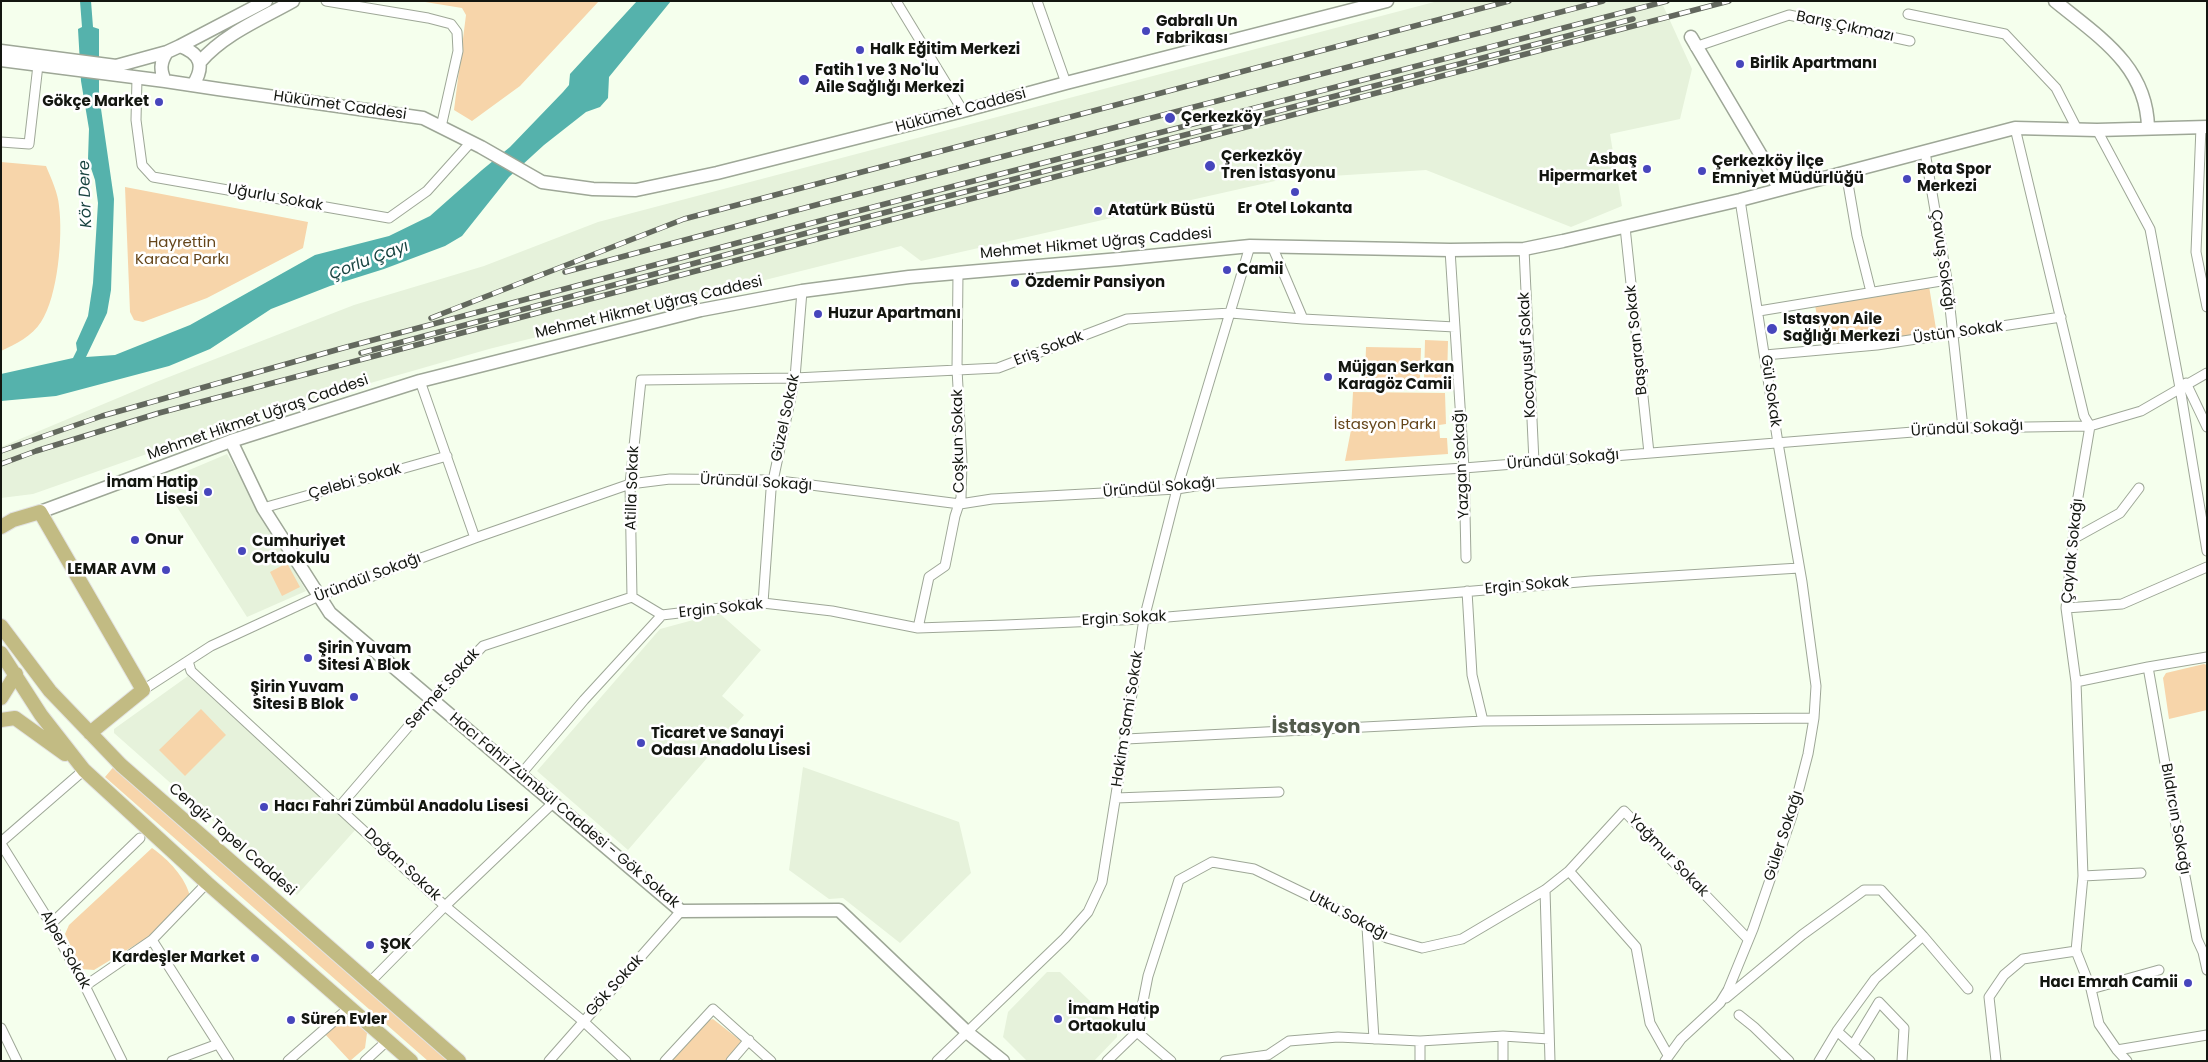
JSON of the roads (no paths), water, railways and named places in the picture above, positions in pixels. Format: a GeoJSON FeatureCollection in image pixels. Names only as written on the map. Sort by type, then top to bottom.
{"type":"FeatureCollection","features":[{"type":"Feature","properties":{"kind":"main road"},"geometry":{"type":"LineString","coordinates":[[116,70],[167,52],[266,1]]}},
{"type":"Feature","properties":{"kind":"main road"},"geometry":{"type":"LineString","coordinates":[[1,51],[58,63],[116,70],[137,78],[193,85],[199,76],[200,65],[212,48],[293,1]]}},
{"type":"Feature","properties":{"kind":"main road","name":"Hükümet Caddesi"},"geometry":{"type":"LineString","coordinates":[[193,85],[423,118],[542,182],[593,189],[636,190],[717,173],[1387,1]]}},
{"type":"Feature","properties":{"kind":"main road"},"geometry":{"type":"LineString","coordinates":[[2055,1],[2121,57],[2135,76],[2144,96],[2148,128]]}},
{"type":"Feature","properties":{"kind":"main road"},"geometry":{"type":"LineString","coordinates":[[1693,42],[1775,179],[1778,190]]}},
{"type":"Feature","properties":{"kind":"main road"},"geometry":{"type":"LineString","coordinates":[[180,46],[192,51],[209,82],[218,88]]}},
{"type":"Feature","properties":{"kind":"main road"},"geometry":{"type":"LineString","coordinates":[[165,81],[161,72],[161,65],[167,52]]}},
{"type":"Feature","properties":{"kind":"main road"},"geometry":{"type":"LineString","coordinates":[[1,60],[38,65],[58,63]]}},
{"type":"Feature","properties":{"kind":"main road","name":"Mehmet Hikmet Uğraş Caddesi"},"geometry":{"type":"LineString","coordinates":[[4,525],[13,520],[40,512],[231,441],[420,381],[701,310],[802,291],[908,277],[1250,246],[1450,250],[1524,248],[1740,200],[2015,128],[2097,130],[2204,127]]}},
{"type":"Feature","properties":{"kind":"main road","name":"Hacı Fahri Zümbül Caddesi - Gök Sokak"},"geometry":{"type":"LineString","coordinates":[[231,441],[263,508],[330,613],[681,911],[839,910],[968,1033],[1003,1061]]}},
{"type":"Feature","properties":{"kind":"main road"},"geometry":{"type":"LineString","coordinates":[[40,512],[144,690],[90,733]]}},
{"type":"Feature","properties":{"kind":"main road","name":"Cengiz Topel Caddesi"},"geometry":{"type":"LineString","coordinates":[[1,626],[50,691],[121,765],[459,1061]]}},
{"type":"Feature","properties":{"kind":"main road"},"geometry":{"type":"LineString","coordinates":[[1,653],[41,715],[82,767]]}},
{"type":"Feature","properties":{"kind":"main road"},"geometry":{"type":"LineString","coordinates":[[1,698],[16,674]]}},
{"type":"Feature","properties":{"kind":"main road"},"geometry":{"type":"LineString","coordinates":[[1,720],[15,718],[24,722],[82,767],[207,883],[411,1061]]}},
{"type":"Feature","properties":{"kind":"street"},"geometry":{"type":"LineString","coordinates":[[326,1],[428,18],[450,24],[457,32],[458,51],[441,127]]}},
{"type":"Feature","properties":{"kind":"street"},"geometry":{"type":"LineString","coordinates":[[896,1],[962,111]]}},
{"type":"Feature","properties":{"kind":"street"},"geometry":{"type":"LineString","coordinates":[[1037,1],[1066,83]]}},
{"type":"Feature","properties":{"kind":"street"},"geometry":{"type":"LineString","coordinates":[[1908,14],[2005,34],[2056,88],[2077,129]]}},
{"type":"Feature","properties":{"kind":"street","name":"Barış Çıkmazı"},"geometry":{"type":"LineString","coordinates":[[1693,42],[1790,15],[1910,41]]}},
{"type":"Feature","properties":{"kind":"street"},"geometry":{"type":"LineString","coordinates":[[1,142],[29,144],[38,65]]}},
{"type":"Feature","properties":{"kind":"street","name":"Uğurlu Sokak"},"geometry":{"type":"LineString","coordinates":[[137,78],[136,120],[142,165],[152,177],[389,218],[427,191],[476,145]]}},
{"type":"Feature","properties":{"kind":"street"},"geometry":{"type":"LineString","coordinates":[[2204,127],[2196,252],[2207,307]]}},
{"type":"Feature","properties":{"kind":"street"},"geometry":{"type":"LineString","coordinates":[[2015,128],[2084,416],[2090,426]]}},
{"type":"Feature","properties":{"kind":"street"},"geometry":{"type":"LineString","coordinates":[[2097,130],[2150,229],[2183,386],[2207,551]]}},
{"type":"Feature","properties":{"kind":"street","name":"Çavuş Sokağı"},"geometry":{"type":"LineString","coordinates":[[1925,152],[1947,280],[1963,428]]}},
{"type":"Feature","properties":{"kind":"street"},"geometry":{"type":"LineString","coordinates":[[1846,172],[1857,236],[1871,292]]}},
{"type":"Feature","properties":{"kind":"street","name":"Gül Sokak"},"geometry":{"type":"LineString","coordinates":[[1740,200],[1798,568],[1802,582]]}},
{"type":"Feature","properties":{"kind":"street","name":"Başaran Sokak"},"geometry":{"type":"LineString","coordinates":[[1625,227],[1648,453]]}},
{"type":"Feature","properties":{"kind":"street","name":"Hakim Sami Sokak"},"geometry":{"type":"LineString","coordinates":[[937,1061],[1065,938],[1088,912],[1102,882],[1144,619],[1177,489],[1250,246]]}},
{"type":"Feature","properties":{"kind":"street"},"geometry":{"type":"LineString","coordinates":[[1272,246],[1303,319]]}},
{"type":"Feature","properties":{"kind":"street","name":"Kocayusuf Sokak"},"geometry":{"type":"LineString","coordinates":[[1524,248],[1534,462]]}},
{"type":"Feature","properties":{"kind":"street","name":"Yazgan Sokağı"},"geometry":{"type":"LineString","coordinates":[[1450,250],[1464,468],[1466,558]]}},
{"type":"Feature","properties":{"kind":"street","name":"Coşkun Sokak"},"geometry":{"type":"LineString","coordinates":[[918,628],[929,577],[945,566],[955,516],[960,504],[962,462],[957,369],[958,273]]}},
{"type":"Feature","properties":{"kind":"street"},"geometry":{"type":"LineString","coordinates":[[1759,311],[1947,280]]}},
{"type":"Feature","properties":{"kind":"street","name":"Güzel Sokak"},"geometry":{"type":"LineString","coordinates":[[763,603],[772,480],[796,378],[802,291]]}},
{"type":"Feature","properties":{"kind":"street","name":"Eriş Sokak"},"geometry":{"type":"LineString","coordinates":[[641,380],[796,378],[998,368],[1126,320],[1231,313],[1454,327]]}},
{"type":"Feature","properties":{"kind":"street","name":"Üstün Sokak"},"geometry":{"type":"LineString","coordinates":[[1765,355],[1876,345],[2061,318]]}},
{"type":"Feature","properties":{"kind":"street","name":"Üründül Sokağı"},"geometry":{"type":"LineString","coordinates":[[144,690],[211,646],[319,596],[475,538],[630,484],[670,479],[772,480],[960,504],[992,499],[1177,489],[1208,484],[1464,468],[1963,428],[2090,426],[2140,411],[2207,373]]}},
{"type":"Feature","properties":{"kind":"street","name":"Atilla Sokak"},"geometry":{"type":"LineString","coordinates":[[632,597],[630,484],[641,380]]}},
{"type":"Feature","properties":{"kind":"street"},"geometry":{"type":"LineString","coordinates":[[420,381],[475,538]]}},
{"type":"Feature","properties":{"kind":"street"},"geometry":{"type":"LineString","coordinates":[[2183,386],[2207,427]]}},
{"type":"Feature","properties":{"kind":"street","name":"Çaylak Sokağı"},"geometry":{"type":"LineString","coordinates":[[2090,426],[2076,503],[2066,608],[2076,682],[2083,876],[2076,951],[2091,989],[2099,1024],[2127,1061]]}},
{"type":"Feature","properties":{"kind":"street","name":"Çelebi Sokak"},"geometry":{"type":"LineString","coordinates":[[263,508],[447,456]]}},
{"type":"Feature","properties":{"kind":"street"},"geometry":{"type":"LineString","coordinates":[[2073,539],[2120,513],[2139,488]]}},
{"type":"Feature","properties":{"kind":"street"},"geometry":{"type":"LineString","coordinates":[[2066,608],[2122,604],[2207,567]]}},
{"type":"Feature","properties":{"kind":"street","name":"Ergin Sokak"},"geometry":{"type":"LineString","coordinates":[[521,774],[584,700],[662,616],[763,603],[832,611],[918,628],[1144,619],[1467,591],[1798,568]]}},
{"type":"Feature","properties":{"kind":"street","name":"Güler Sokağı"},"geometry":{"type":"LineString","coordinates":[[1667,1058],[1680,1038],[1720,1003],[1728,990],[1792,816],[1808,754],[1814,718],[1816,686],[1802,582]]}},
{"type":"Feature","properties":{"kind":"street"},"geometry":{"type":"LineString","coordinates":[[1467,591],[1472,674],[1483,721]]}},
{"type":"Feature","properties":{"kind":"street"},"geometry":{"type":"LineString","coordinates":[[632,597],[662,616]]}},
{"type":"Feature","properties":{"kind":"street","name":"Sermet Sokak"},"geometry":{"type":"LineString","coordinates":[[340,806],[432,699],[482,646],[632,597]]}},
{"type":"Feature","properties":{"kind":"street"},"geometry":{"type":"LineString","coordinates":[[2076,682],[2148,666],[2207,657]]}},
{"type":"Feature","properties":{"kind":"street","name":"Doğan Sokak"},"geometry":{"type":"LineString","coordinates":[[188,661],[191,670],[340,806],[445,906],[583,1021],[626,1061]]}},
{"type":"Feature","properties":{"kind":"street","name":"Bıldırcın Sokağı"},"geometry":{"type":"LineString","coordinates":[[2148,666],[2207,970]]}},
{"type":"Feature","properties":{"kind":"street"},"geometry":{"type":"LineString","coordinates":[[1126,738],[1483,721],[1814,718]]}},
{"type":"Feature","properties":{"kind":"street"},"geometry":{"type":"LineString","coordinates":[[1,843],[82,767]]}},
{"type":"Feature","properties":{"kind":"street"},"geometry":{"type":"LineString","coordinates":[[1116,798],[1279,792]]}},
{"type":"Feature","properties":{"kind":"street"},"geometry":{"type":"LineString","coordinates":[[370,982],[445,906],[554,802]]}},
{"type":"Feature","properties":{"kind":"street","name":"Yağmur Sokak"},"geometry":{"type":"LineString","coordinates":[[1569,871],[1624,811],[1748,939]]}},
{"type":"Feature","properties":{"kind":"street"},"geometry":{"type":"LineString","coordinates":[[51,924],[140,838]]}},
{"type":"Feature","properties":{"kind":"street","name":"Alper Sokak"},"geometry":{"type":"LineString","coordinates":[[1,843],[51,924],[85,986],[122,1061]]}},
{"type":"Feature","properties":{"kind":"street","name":"Utku Sokağı"},"geometry":{"type":"LineString","coordinates":[[1137,1032],[1148,976],[1179,880],[1212,862],[1254,869],[1343,912],[1387,938],[1422,948],[1462,939],[1545,890],[1569,871]]}},
{"type":"Feature","properties":{"kind":"street"},"geometry":{"type":"LineString","coordinates":[[1569,871],[1636,947],[1650,1023],[1667,1058]]}},
{"type":"Feature","properties":{"kind":"street"},"geometry":{"type":"LineString","coordinates":[[2083,876],[2141,873]]}},
{"type":"Feature","properties":{"kind":"street"},"geometry":{"type":"LineString","coordinates":[[85,986],[152,940],[207,883]]}},
{"type":"Feature","properties":{"kind":"street"},"geometry":{"type":"LineString","coordinates":[[1545,890],[1550,1061]]}},
{"type":"Feature","properties":{"kind":"street"},"geometry":{"type":"LineString","coordinates":[[1720,1003],[1802,935],[1864,890],[1881,890],[1968,989]]}},
{"type":"Feature","properties":{"kind":"street","name":"Gök Sokak"},"geometry":{"type":"LineString","coordinates":[[549,1061],[681,911]]}},
{"type":"Feature","properties":{"kind":"street"},"geometry":{"type":"LineString","coordinates":[[1367,927],[1374,1040]]}},
{"type":"Feature","properties":{"kind":"street"},"geometry":{"type":"LineString","coordinates":[[1819,1061],[1837,1031],[1875,978],[1923,936]]}},
{"type":"Feature","properties":{"kind":"street"},"geometry":{"type":"LineString","coordinates":[[152,940],[229,1061]]}},
{"type":"Feature","properties":{"kind":"street"},"geometry":{"type":"LineString","coordinates":[[1996,1061],[1990,997],[2004,975],[2024,959],[2076,951]]}},
{"type":"Feature","properties":{"kind":"street"},"geometry":{"type":"LineString","coordinates":[[2091,989],[2159,970]]}},
{"type":"Feature","properties":{"kind":"street"},"geometry":{"type":"LineString","coordinates":[[1854,1045],[1879,1002],[1904,1028],[1902,1061]]}},
{"type":"Feature","properties":{"kind":"street"},"geometry":{"type":"LineString","coordinates":[[288,1061],[350,1007]]}},
{"type":"Feature","properties":{"kind":"street"},"geometry":{"type":"LineString","coordinates":[[665,1061],[713,1009],[771,1061]]}},
{"type":"Feature","properties":{"kind":"street"},"geometry":{"type":"LineString","coordinates":[[1739,1015],[1789,1061]]}},
{"type":"Feature","properties":{"kind":"street"},"geometry":{"type":"LineString","coordinates":[[1,1028],[17,1061]]}},
{"type":"Feature","properties":{"kind":"street"},"geometry":{"type":"LineString","coordinates":[[1837,1031],[1870,1061]]}},
{"type":"Feature","properties":{"kind":"street"},"geometry":{"type":"LineString","coordinates":[[1107,1061],[1137,1032],[1171,1061]]}},
{"type":"Feature","properties":{"kind":"street"},"geometry":{"type":"LineString","coordinates":[[2117,1050],[2207,1035]]}},
{"type":"Feature","properties":{"kind":"street"},"geometry":{"type":"LineString","coordinates":[[1224,1061],[1268,1058],[1289,1041],[1338,1037],[1420,1041],[1503,1036],[1549,1038]]}},
{"type":"Feature","properties":{"kind":"street"},"geometry":{"type":"LineString","coordinates":[[1503,1036],[1503,1061]]}},
{"type":"Feature","properties":{"kind":"street"},"geometry":{"type":"LineString","coordinates":[[365,1061],[388,1040]]}},
{"type":"Feature","properties":{"kind":"street"},"geometry":{"type":"LineString","coordinates":[[731,1061],[749,1040]]}},
{"type":"Feature","properties":{"kind":"street"},"geometry":{"type":"LineString","coordinates":[[1420,1041],[1420,1061]]}},
{"type":"Feature","properties":{"kind":"street"},"geometry":{"type":"LineString","coordinates":[[172,1061],[218,1044]]}},
{"type":"Feature","properties":{"kind":"water","name":"Çorlu Çayı"},"geometry":{"type":"Polygon","coordinates":[[[80,1],[91,1],[93,27],[99,29],[99,95],[114,199],[111,290],[107,313],[86,357],[115,355],[190,325],[315,255],[389,236],[430,216],[510,147],[563,92],[569,85],[570,74],[637,1],[671,1],[609,77],[608,98],[600,107],[586,112],[544,145],[509,177],[462,236],[445,246],[384,269],[330,286],[271,309],[210,349],[169,366],[56,396],[1,401],[1,374],[73,358],[77,350],[76,343],[88,316],[93,283],[98,203],[95,180],[88,159],[89,129],[81,81],[78,29],[82,27],[80,1]]]}},
{"type":"Feature","properties":{"kind":"railway"},"geometry":{"type":"LineString","coordinates":[[431,318],[684,219],[1509,1]]}},
{"type":"Feature","properties":{"kind":"railway"},"geometry":{"type":"LineString","coordinates":[[565,272],[827,202],[1603,1]]}},
{"type":"Feature","properties":{"kind":"railway"},"geometry":{"type":"LineString","coordinates":[[1,451],[102,416],[343,348],[831,218],[1667,1]]}},
{"type":"Feature","properties":{"kind":"railway"},"geometry":{"type":"LineString","coordinates":[[1,464],[36,451],[159,413],[1729,1]]}},
{"type":"Feature","properties":{"kind":"railway"},"geometry":{"type":"LineString","coordinates":[[361,353],[833,226],[1633,19]]}},
{"type":"Feature","properties":{"kind":"place","name":"Gabralı Un Fabrikası"},"geometry":{"type":"Point","coordinates":[1146,31]}},
{"type":"Feature","properties":{"kind":"place","name":"Halk Eğitim Merkezi"},"geometry":{"type":"Point","coordinates":[860,50]}},
{"type":"Feature","properties":{"kind":"place","name":"Birlik Apartmanı"},"geometry":{"type":"Point","coordinates":[1740,64]}},
{"type":"Feature","properties":{"kind":"place","name":"Fatih 1 ve 3 No'lu Aile Sağlığı Merkezi"},"geometry":{"type":"Point","coordinates":[804,80]}},
{"type":"Feature","properties":{"kind":"place","name":"Gökçe Market"},"geometry":{"type":"Point","coordinates":[159,102]}},
{"type":"Feature","properties":{"kind":"place","name":"Çerkezköy"},"geometry":{"type":"Point","coordinates":[1170,118]}},
{"type":"Feature","properties":{"kind":"place","name":"Çerkezköy Tren İstasyonu"},"geometry":{"type":"Point","coordinates":[1210,166]}},
{"type":"Feature","properties":{"kind":"place","name":"Asbaş Hipermarket"},"geometry":{"type":"Point","coordinates":[1647,169]}},
{"type":"Feature","properties":{"kind":"place","name":"Çerkezköy İlçe Emniyet Müdürlüğü"},"geometry":{"type":"Point","coordinates":[1702,171]}},
{"type":"Feature","properties":{"kind":"place","name":"Rota Spor Merkezi"},"geometry":{"type":"Point","coordinates":[1907,179]}},
{"type":"Feature","properties":{"kind":"place","name":"Er Otel Lokanta"},"geometry":{"type":"Point","coordinates":[1295,192]}},
{"type":"Feature","properties":{"kind":"place","name":"Atatürk Büstü"},"geometry":{"type":"Point","coordinates":[1098,211]}},
{"type":"Feature","properties":{"kind":"place","name":"Camii"},"geometry":{"type":"Point","coordinates":[1227,270]}},
{"type":"Feature","properties":{"kind":"place","name":"Özdemir Pansiyon"},"geometry":{"type":"Point","coordinates":[1015,283]}},
{"type":"Feature","properties":{"kind":"place","name":"Huzur Apartmanı"},"geometry":{"type":"Point","coordinates":[818,314]}},
{"type":"Feature","properties":{"kind":"place","name":"Istasyon Aile Sağlığı Merkezi"},"geometry":{"type":"Point","coordinates":[1772,329]}},
{"type":"Feature","properties":{"kind":"place","name":"Müjgan Serkan Karagöz Camii"},"geometry":{"type":"Point","coordinates":[1328,377]}},
{"type":"Feature","properties":{"kind":"place","name":"İmam Hatip Lisesi"},"geometry":{"type":"Point","coordinates":[208,492]}},
{"type":"Feature","properties":{"kind":"place","name":"Onur"},"geometry":{"type":"Point","coordinates":[135,540]}},
{"type":"Feature","properties":{"kind":"place","name":"Cumhuriyet Ortaokulu"},"geometry":{"type":"Point","coordinates":[242,551]}},
{"type":"Feature","properties":{"kind":"place","name":"LEMAR AVM"},"geometry":{"type":"Point","coordinates":[166,570]}},
{"type":"Feature","properties":{"kind":"place","name":"Şirin Yuvam Sitesi A Blok"},"geometry":{"type":"Point","coordinates":[308,658]}},
{"type":"Feature","properties":{"kind":"place","name":"Şirin Yuvam Sitesi B Blok"},"geometry":{"type":"Point","coordinates":[354,697]}},
{"type":"Feature","properties":{"kind":"place","name":"Ticaret ve Sanayi Odası Anadolu Lisesi"},"geometry":{"type":"Point","coordinates":[641,743]}},
{"type":"Feature","properties":{"kind":"place","name":"Hacı Fahri Zümbül Anadolu Lisesi"},"geometry":{"type":"Point","coordinates":[264,807]}},
{"type":"Feature","properties":{"kind":"place","name":"ŞOK"},"geometry":{"type":"Point","coordinates":[370,945]}},
{"type":"Feature","properties":{"kind":"place","name":"Kardeşler Market"},"geometry":{"type":"Point","coordinates":[255,958]}},
{"type":"Feature","properties":{"kind":"place","name":"Hacı Emrah Camii"},"geometry":{"type":"Point","coordinates":[2188,983]}},
{"type":"Feature","properties":{"kind":"place","name":"İmam Hatip Ortaokulu"},"geometry":{"type":"Point","coordinates":[1058,1019]}},
{"type":"Feature","properties":{"kind":"place","name":"Süren Evler"},"geometry":{"type":"Point","coordinates":[291,1020]}},
{"type":"Feature","properties":{"kind":"district","name":"İstasyon"},"geometry":{"type":"Point","coordinates":[1316,728]}},
{"type":"Feature","properties":{"kind":"water label","name":"Kör Dere"},"geometry":{"type":"Point","coordinates":[86,194]}},
{"type":"Feature","properties":{"kind":"park label","name":"Hayrettin Karaca Parkı"},"geometry":{"type":"Point","coordinates":[182,252]}},
{"type":"Feature","properties":{"kind":"park label","name":"İstasyon Parkı"},"geometry":{"type":"Point","coordinates":[1385,425]}}]}
